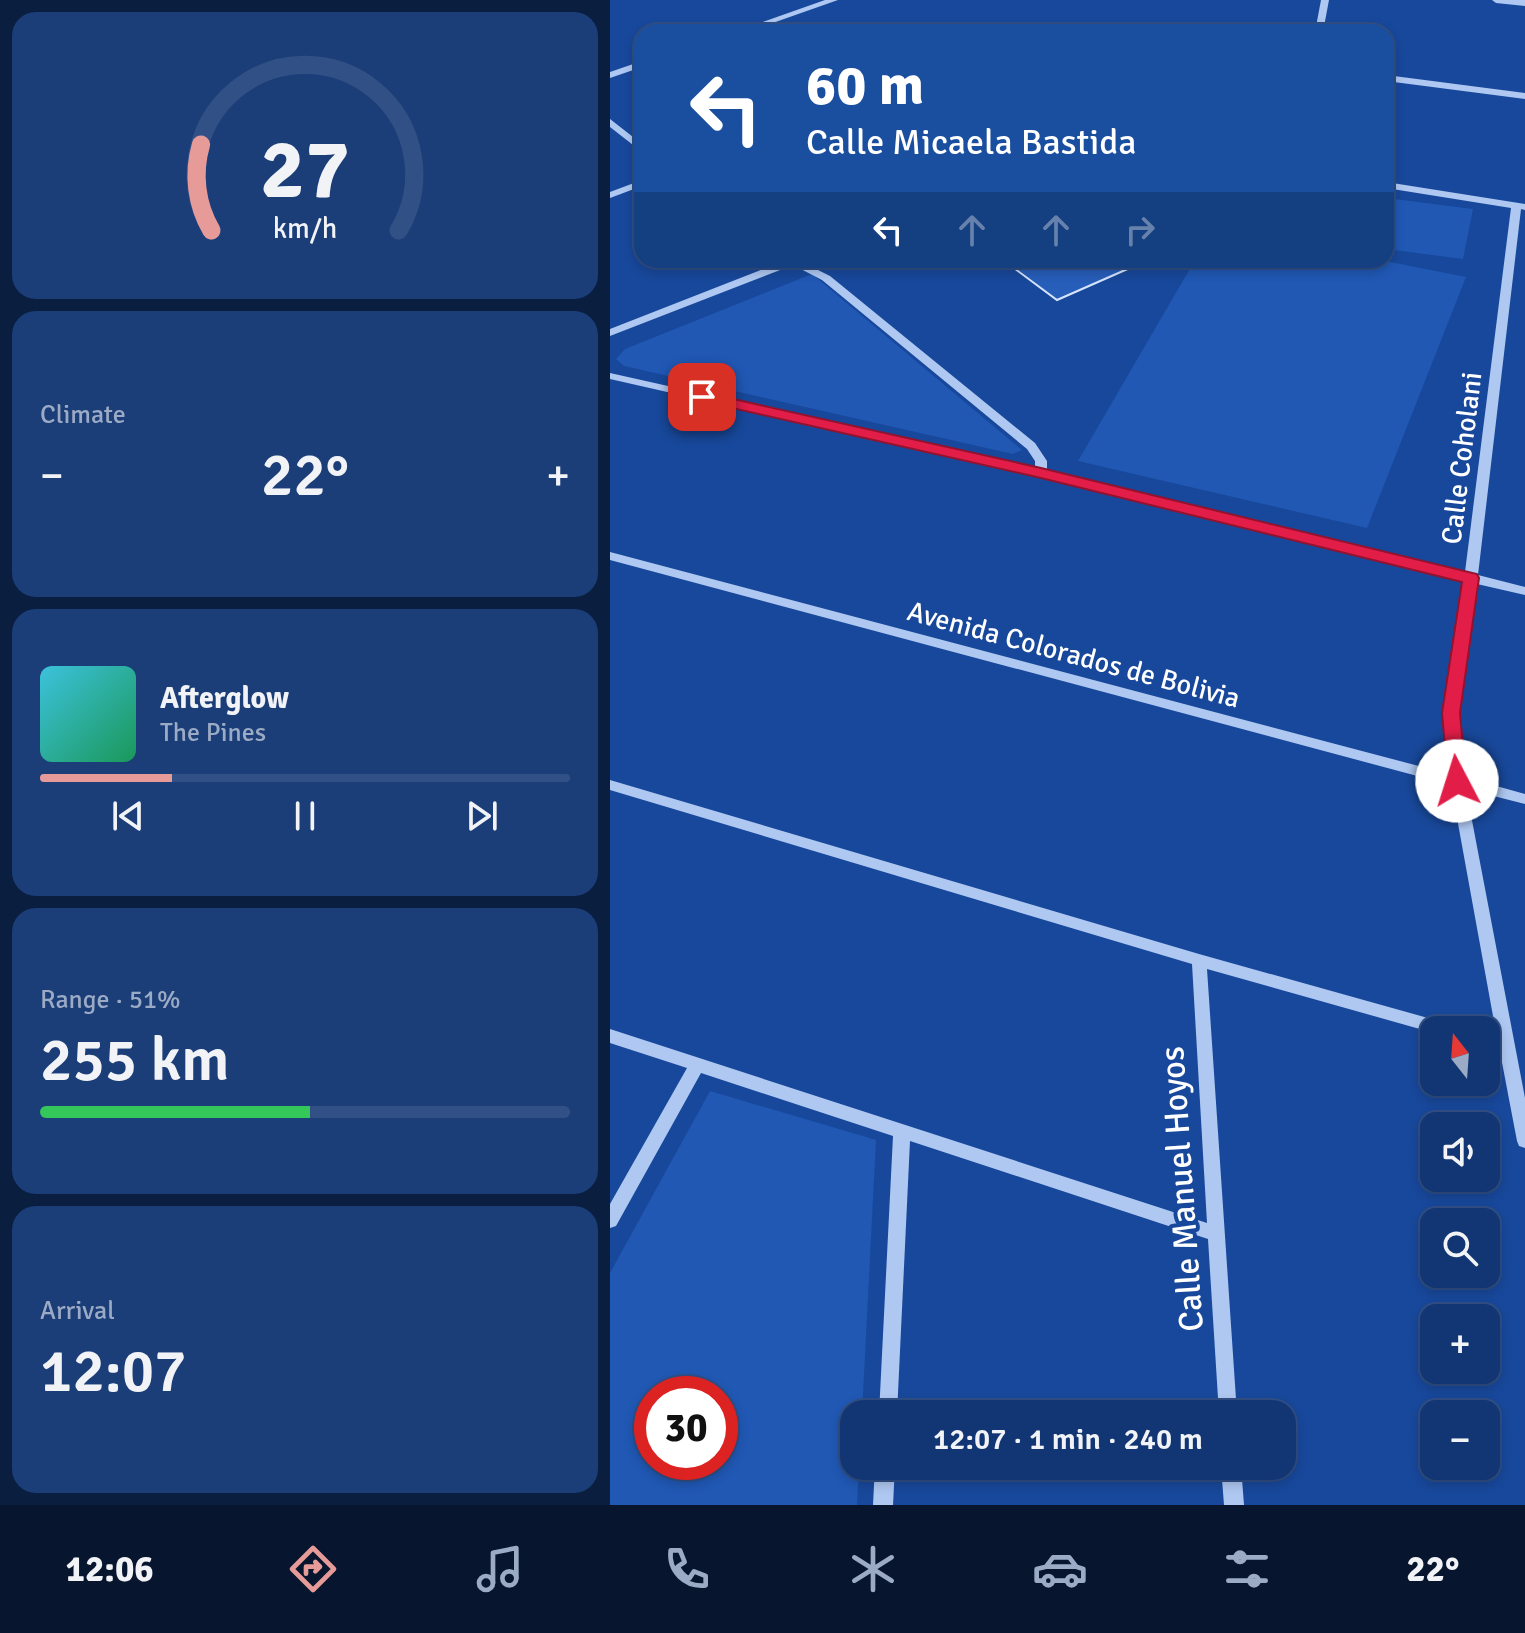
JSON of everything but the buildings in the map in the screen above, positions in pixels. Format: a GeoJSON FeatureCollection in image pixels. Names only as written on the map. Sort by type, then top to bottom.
{"type":"FeatureCollection","features":[{"type":"Feature","properties":{"kind":"street"},"geometry":{"type":"LineString","coordinates":[[762,24],[834,0]]}},
{"type":"Feature","properties":{"kind":"street"},"geometry":{"type":"LineString","coordinates":[[1320,24],[1325,0]]}},
{"type":"Feature","properties":{"kind":"street"},"geometry":{"type":"LineString","coordinates":[[1496,0],[1525,3]]}},
{"type":"Feature","properties":{"kind":"street"},"geometry":{"type":"LineString","coordinates":[[610,75],[634,67]]}},
{"type":"Feature","properties":{"kind":"street"},"geometry":{"type":"LineString","coordinates":[[1394,79],[1525,96]]}},
{"type":"Feature","properties":{"kind":"street"},"geometry":{"type":"LineString","coordinates":[[610,122],[634,142]]}},
{"type":"Feature","properties":{"kind":"street"},"geometry":{"type":"LineString","coordinates":[[610,195],[634,186]]}},
{"type":"Feature","properties":{"kind":"street"},"geometry":{"type":"LineString","coordinates":[[1394,186],[1521,206]]}},
{"type":"Feature","properties":{"kind":"street","name":"Calle Coholani"},"geometry":{"type":"LineString","coordinates":[[1521,206],[1451,713],[1457,781],[1525,1141]]}},
{"type":"Feature","properties":{"kind":"street"},"geometry":{"type":"LineString","coordinates":[[610,333],[776,268]]}},
{"type":"Feature","properties":{"kind":"street"},"geometry":{"type":"LineString","coordinates":[[807,268],[826,278],[1031,446],[1041,461],[1041,473]]}},
{"type":"Feature","properties":{"kind":"street"},"geometry":{"type":"LineString","coordinates":[[610,376],[1041,473],[1525,591]]}},
{"type":"Feature","properties":{"kind":"street","name":"Avenida Colorados de Bolivia"},"geometry":{"type":"LineString","coordinates":[[610,556],[1525,799]]}},
{"type":"Feature","properties":{"kind":"street"},"geometry":{"type":"LineString","coordinates":[[610,785],[1420,1022]]}},
{"type":"Feature","properties":{"kind":"street","name":"Calle Manuel Hoyos"},"geometry":{"type":"LineString","coordinates":[[1199,960],[1227,1400]]}},
{"type":"Feature","properties":{"kind":"street"},"geometry":{"type":"LineString","coordinates":[[610,1036],[1216,1234]]}},
{"type":"Feature","properties":{"kind":"street"},"geometry":{"type":"LineString","coordinates":[[1500,1045],[1506,1047]]}},
{"type":"Feature","properties":{"kind":"street"},"geometry":{"type":"LineString","coordinates":[[610,1220],[697,1065]]}},
{"type":"Feature","properties":{"kind":"street"},"geometry":{"type":"LineString","coordinates":[[889,1400],[902,1132]]}},
{"type":"Feature","properties":{"kind":"street"},"geometry":{"type":"LineString","coordinates":[[883,1505],[884,1480]]}},
{"type":"Feature","properties":{"kind":"street"},"geometry":{"type":"LineString","coordinates":[[1232,1480],[1234,1505]]}},
{"type":"Feature","properties":{"kind":"shaded area"},"geometry":{"type":"Polygon","coordinates":[[[1394,199],[1473,209],[1463,259],[1394,250],[1394,199]]]}},
{"type":"Feature","properties":{"kind":"shaded area"},"geometry":{"type":"Polygon","coordinates":[[[1394,263],[1466,277],[1367,528],[1078,461],[1190,268],[1394,268],[1394,263]]]}},
{"type":"Feature","properties":{"kind":"shaded area"},"geometry":{"type":"Polygon","coordinates":[[[812,274],[1022,450],[1013,454],[624,366],[616,359],[625,349],[812,274]]]}},
{"type":"Feature","properties":{"kind":"shaded area"},"geometry":{"type":"Polygon","coordinates":[[[710,1091],[876,1140],[863,1400],[840,1400],[840,1480],[858,1480],[857,1505],[610,1505],[610,1273],[710,1091]]]}},
{"type":"Feature","properties":{"kind":"route"},"geometry":{"type":"LineString","coordinates":[[702,397],[1041,473],[1471,578],[1451,713],[1457,781]]}}]}
